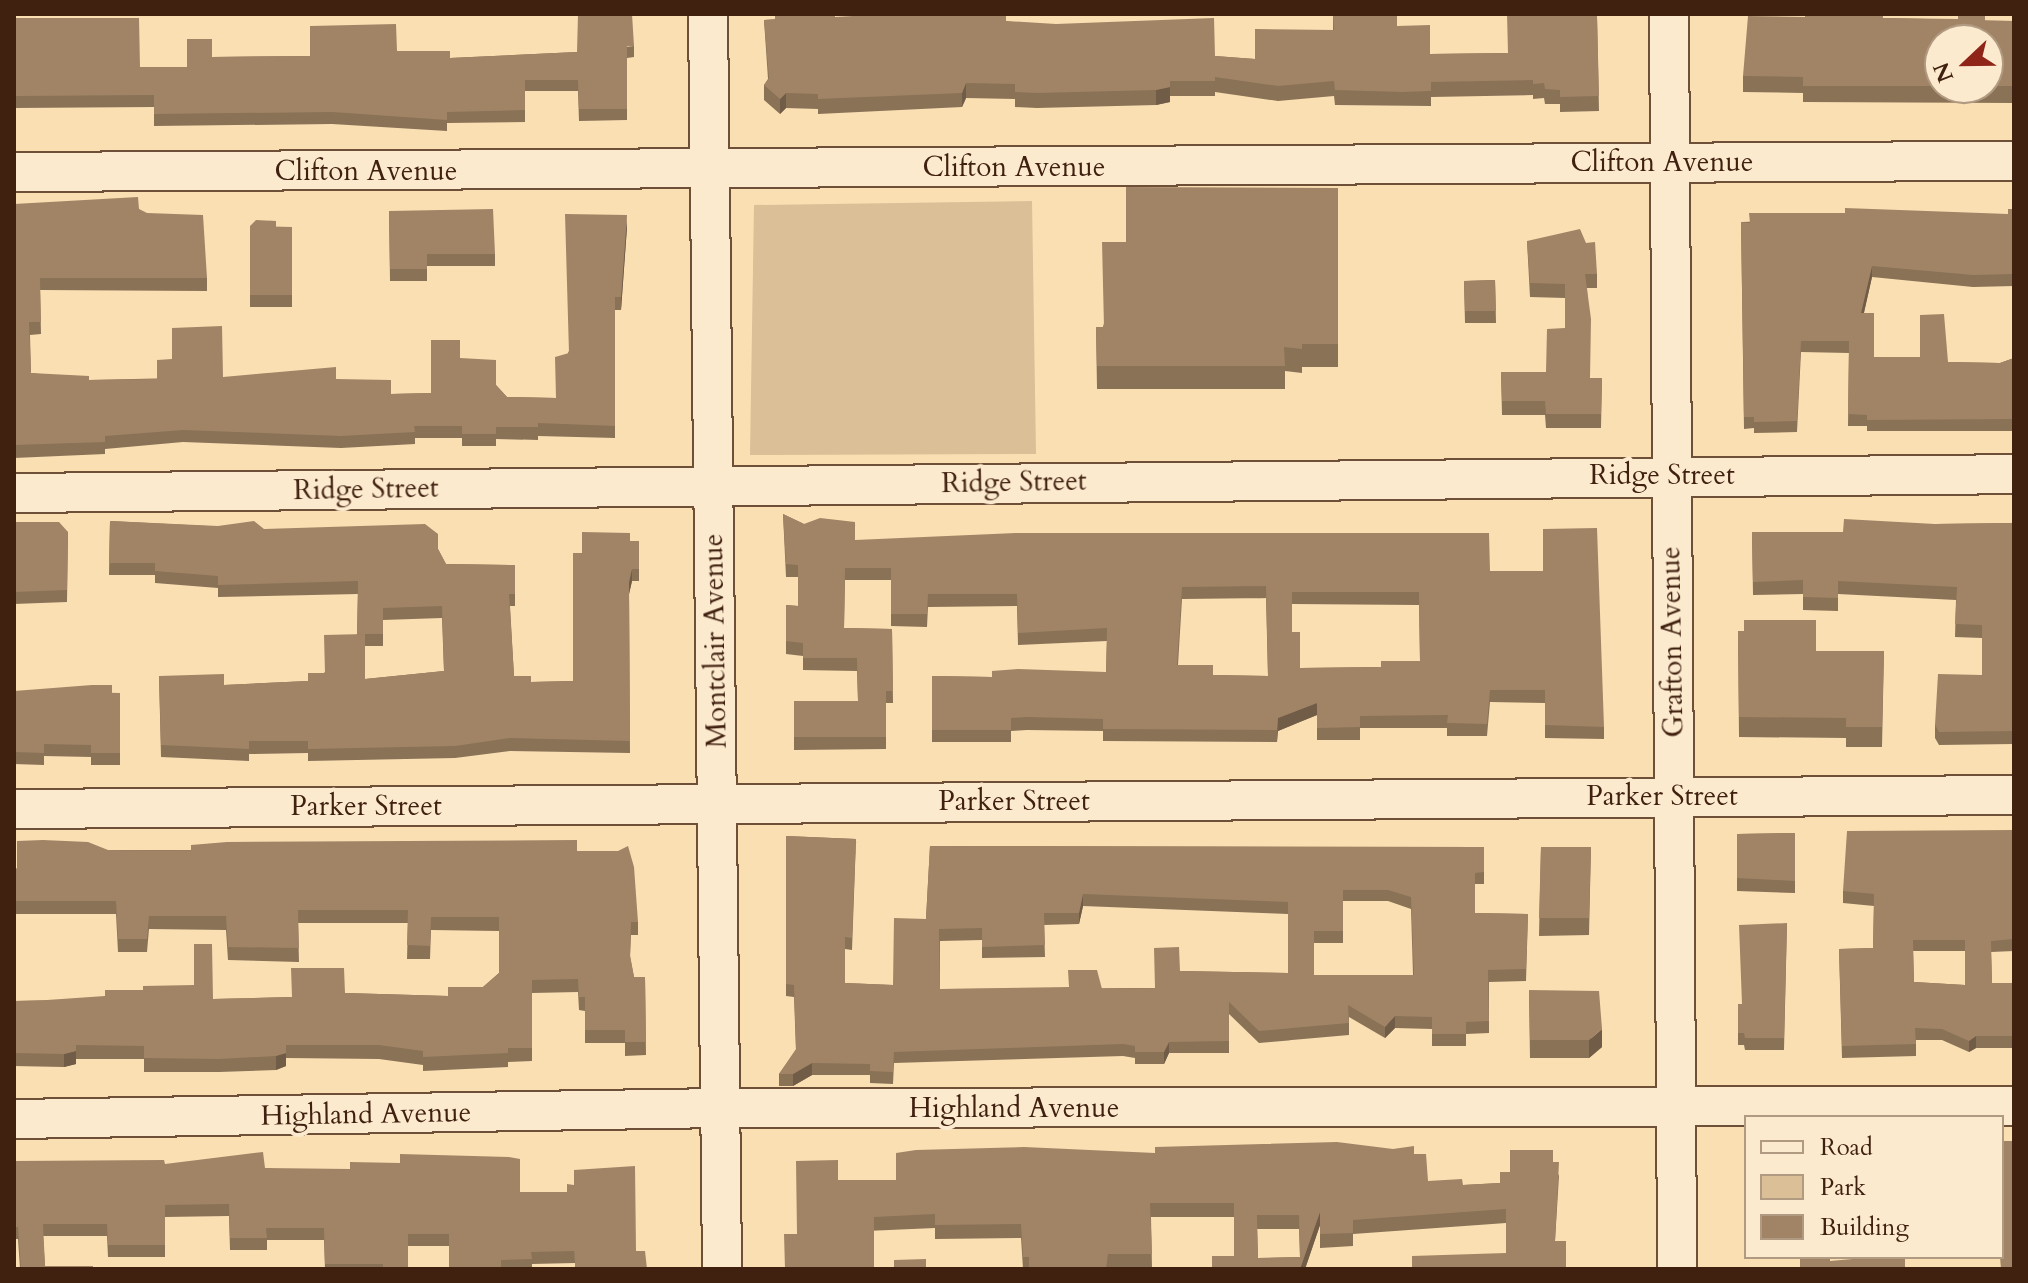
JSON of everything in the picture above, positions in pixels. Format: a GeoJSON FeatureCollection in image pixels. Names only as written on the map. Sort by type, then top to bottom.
{"type":"FeatureCollection","features":[{"type":"Feature","properties":{"kind":"street","name":"Montclair Avenue"},"geometry":{"type":"LineString","coordinates":[[708,14],[722,1269]]}},
{"type":"Feature","properties":{"kind":"street","name":"Grafton Avenue"},"geometry":{"type":"LineString","coordinates":[[1669,14],[1669,474],[1675,796],[1677,1269]]}},
{"type":"Feature","properties":{"kind":"street","name":"Clifton Avenue"},"geometry":{"type":"LineString","coordinates":[[14,172],[2014,161]]}},
{"type":"Feature","properties":{"kind":"street","name":"Ridge Street"},"geometry":{"type":"LineString","coordinates":[[14,493],[1669,474],[2014,474]]}},
{"type":"Feature","properties":{"kind":"street","name":"Parker Street"},"geometry":{"type":"LineString","coordinates":[[14,809],[2014,795]]}},
{"type":"Feature","properties":{"kind":"street","name":"Highland Avenue"},"geometry":{"type":"LineString","coordinates":[[14,1119],[721,1108],[1678,1109],[2014,1106]]}},
{"type":"Feature","properties":{"kind":"green space"},"geometry":{"type":"Polygon","coordinates":[[[1032,201],[1036,454],[750,455],[754,205],[1032,201]]]}},
{"type":"Feature","properties":{"kind":"building"},"geometry":{"type":"Polygon","coordinates":[[[578,14],[632,14],[634,46],[627,46],[627,109],[579,109],[578,80],[525,80],[525,110],[447,112],[447,120],[332,112],[154,114],[154,95],[14,96],[14,18],[139,18],[140,67],[187,67],[187,39],[212,39],[212,57],[310,56],[310,26],[396,24],[397,51],[450,51],[450,58],[577,52],[578,14]]]}},
{"type":"Feature","properties":{"kind":"building"},"geometry":{"type":"Polygon","coordinates":[[[775,14],[835,14],[835,17],[1006,14],[1006,21],[1056,24],[1214,18],[1215,56],[1255,59],[1255,29],[1334,30],[1333,14],[1397,14],[1397,26],[1430,25],[1430,54],[1508,53],[1507,14],[1591,14],[1597,16],[1599,96],[1560,97],[1560,90],[1545,89],[1544,83],[1533,84],[1533,80],[1431,82],[1431,91],[1402,92],[1335,90],[1334,81],[1278,86],[1215,77],[1215,81],[1170,81],[1170,87],[1156,90],[1037,93],[1015,92],[1015,84],[966,83],[962,93],[818,99],[818,94],[786,93],[780,99],[764,85],[769,78],[764,20],[775,19],[775,14]]]}},
{"type":"Feature","properties":{"kind":"building"},"geometry":{"type":"Polygon","coordinates":[[[1805,14],[1883,14],[1883,18],[1958,19],[1958,14],[1985,14],[1985,21],[2014,21],[2014,86],[2004,86],[2004,24],[1924,24],[1924,86],[1803,86],[1803,77],[1743,76],[1748,16],[1805,17],[1805,14]]]}},
{"type":"Feature","properties":{"kind":"building"},"geometry":{"type":"Polygon","coordinates":[[[1126,187],[1338,188],[1338,344],[1302,344],[1302,349],[1284,347],[1285,366],[1097,366],[1096,327],[1104,327],[1102,242],[1126,242],[1126,187]]]}},
{"type":"Feature","properties":{"kind":"building"},"geometry":{"type":"Polygon","coordinates":[[[138,197],[139,209],[147,213],[203,215],[207,278],[40,278],[41,322],[29,322],[31,373],[89,376],[89,380],[157,379],[157,360],[172,359],[172,328],[222,326],[223,377],[336,367],[336,379],[391,380],[391,394],[431,393],[431,340],[460,340],[460,358],[496,360],[496,385],[507,397],[556,398],[555,357],[569,353],[565,214],[627,215],[621,297],[615,297],[615,426],[538,423],[538,427],[496,427],[496,434],[462,434],[462,426],[414,426],[415,432],[341,436],[183,430],[105,436],[105,442],[14,445],[14,204],[138,197]]]}},
{"type":"Feature","properties":{"kind":"building"},"geometry":{"type":"Polygon","coordinates":[[[1845,208],[2008,214],[2008,209],[2014,209],[2014,274],[1973,275],[1872,266],[1861,313],[1874,313],[1874,357],[1920,357],[1920,315],[1944,314],[1948,362],[2000,363],[2014,358],[2014,419],[1867,420],[1867,415],[1848,414],[1849,341],[1801,341],[1797,421],[1754,422],[1754,417],[1744,417],[1741,222],[1750,223],[1749,213],[1845,213],[1845,208]]]}},
{"type":"Feature","properties":{"kind":"building"},"geometry":{"type":"Polygon","coordinates":[[[493,209],[495,254],[427,254],[427,269],[390,269],[389,211],[493,209]]]}},
{"type":"Feature","properties":{"kind":"building"},"geometry":{"type":"Polygon","coordinates":[[[256,220],[276,221],[276,227],[292,227],[292,295],[250,295],[250,226],[256,220]]]}},
{"type":"Feature","properties":{"kind":"building"},"geometry":{"type":"Polygon","coordinates":[[[1580,229],[1586,243],[1595,242],[1597,274],[1585,274],[1591,319],[1590,378],[1602,378],[1601,414],[1546,414],[1545,401],[1502,401],[1501,372],[1546,372],[1547,329],[1565,328],[1565,284],[1530,283],[1527,241],[1580,229]]]}},
{"type":"Feature","properties":{"kind":"building"},"geometry":{"type":"Polygon","coordinates":[[[1495,280],[1496,311],[1465,311],[1464,281],[1495,280]]]}},
{"type":"Feature","properties":{"kind":"building"},"geometry":{"type":"Polygon","coordinates":[[[783,514],[804,524],[820,518],[855,522],[855,540],[1016,533],[1489,533],[1490,571],[1543,571],[1543,529],[1597,528],[1604,727],[1545,725],[1545,690],[1490,690],[1487,724],[1447,723],[1448,715],[1360,716],[1360,727],[1317,728],[1317,703],[1278,718],[1277,730],[1103,729],[1103,719],[1027,717],[1011,718],[1011,730],[932,730],[932,676],[992,677],[992,671],[1018,669],[1106,672],[1107,628],[1018,633],[1017,594],[928,594],[927,614],[891,614],[891,568],[845,568],[844,628],[892,629],[893,691],[886,691],[886,737],[794,737],[794,701],[858,701],[857,658],[803,658],[803,643],[786,641],[786,605],[798,606],[798,565],[786,564],[783,514]],[[1266,586],[1182,587],[1177,665],[1213,665],[1213,675],[1268,676],[1266,586]],[[1292,592],[1292,632],[1300,632],[1300,668],[1381,667],[1381,661],[1420,661],[1419,592],[1292,592]]]}},
{"type":"Feature","properties":{"kind":"building"},"geometry":{"type":"Polygon","coordinates":[[[1844,519],[1935,524],[2014,523],[2014,731],[1939,732],[1935,725],[1938,674],[1982,675],[1982,625],[1955,624],[1957,587],[1838,581],[1838,598],[1803,597],[1803,580],[1753,582],[1752,532],[1843,532],[1844,519]]]}},
{"type":"Feature","properties":{"kind":"building"},"geometry":{"type":"Polygon","coordinates":[[[110,521],[218,526],[254,521],[264,529],[425,524],[438,534],[438,549],[446,564],[515,565],[515,594],[509,594],[514,676],[531,676],[531,682],[573,681],[573,553],[582,553],[582,532],[630,533],[630,541],[639,541],[639,569],[632,569],[629,582],[630,741],[510,738],[455,746],[308,749],[308,741],[249,741],[249,749],[161,745],[159,676],[224,674],[224,685],[308,681],[308,673],[325,673],[324,635],[365,634],[357,634],[358,581],[218,585],[218,576],[155,571],[155,563],[109,563],[110,521]],[[442,606],[383,608],[383,634],[365,634],[365,679],[444,671],[442,606]]]}},
{"type":"Feature","properties":{"kind":"building"},"geometry":{"type":"Polygon","coordinates":[[[14,522],[59,522],[68,532],[67,590],[14,592],[14,522]]]}},
{"type":"Feature","properties":{"kind":"building"},"geometry":{"type":"Polygon","coordinates":[[[1744,620],[1816,620],[1816,651],[1884,651],[1882,727],[1846,727],[1846,718],[1739,717],[1738,631],[1744,631],[1744,620]]]}},
{"type":"Feature","properties":{"kind":"building"},"geometry":{"type":"Polygon","coordinates":[[[112,685],[112,693],[120,693],[120,753],[91,753],[91,745],[44,744],[44,753],[14,752],[14,691],[112,685]]]}},
{"type":"Feature","properties":{"kind":"building"},"geometry":{"type":"Polygon","coordinates":[[[2014,830],[2014,939],[1991,941],[1992,983],[2014,983],[2014,1036],[1976,1036],[1969,1041],[1942,1029],[1915,1028],[1916,1044],[1842,1046],[1839,949],[1873,948],[1874,894],[1843,891],[1847,831],[2014,830]],[[1913,940],[1914,982],[1965,985],[1965,940],[1913,940]]]}},
{"type":"Feature","properties":{"kind":"building"},"geometry":{"type":"Polygon","coordinates":[[[1795,833],[1795,881],[1737,878],[1737,834],[1795,833]]]}},
{"type":"Feature","properties":{"kind":"building"},"geometry":{"type":"Polygon","coordinates":[[[786,836],[856,839],[852,938],[845,937],[845,983],[893,985],[894,918],[926,919],[930,846],[1484,847],[1484,872],[1475,873],[1475,913],[1528,914],[1526,969],[1488,970],[1489,1021],[1466,1022],[1466,1034],[1432,1034],[1432,1017],[1395,1016],[1385,1027],[1348,1005],[1349,1023],[1259,1031],[1229,1002],[1229,1041],[1169,1042],[1164,1052],[1135,1052],[1135,1046],[1123,1044],[894,1052],[893,1072],[870,1071],[870,1064],[812,1063],[793,1074],[779,1074],[796,1049],[794,985],[786,984],[786,836]],[[1343,890],[1343,931],[1314,931],[1314,975],[1414,975],[1411,897],[1388,890],[1343,890]],[[1083,894],[1079,913],[1044,913],[1045,945],[982,947],[982,928],[939,929],[940,989],[1069,987],[1068,970],[1097,970],[1102,989],[1155,988],[1154,948],[1179,947],[1180,971],[1288,973],[1288,902],[1083,894]]]}},
{"type":"Feature","properties":{"kind":"building"},"geometry":{"type":"Polygon","coordinates":[[[577,840],[577,851],[618,851],[628,846],[634,867],[638,922],[631,922],[630,955],[634,977],[645,977],[646,1042],[625,1042],[625,1030],[585,1030],[585,997],[579,997],[578,979],[532,980],[532,1048],[508,1048],[508,1053],[423,1057],[423,1051],[379,1045],[286,1045],[286,1053],[276,1056],[144,1058],[144,1046],[76,1045],[76,1051],[64,1054],[14,1053],[14,1001],[105,996],[105,990],[143,990],[143,986],[194,985],[194,944],[212,944],[213,999],[292,997],[291,968],[344,968],[345,993],[448,996],[448,987],[483,987],[499,973],[499,917],[431,917],[430,946],[407,945],[408,910],[298,910],[299,948],[228,947],[226,916],[149,916],[147,939],[118,939],[116,901],[14,901],[17,841],[88,842],[108,850],[191,851],[191,845],[227,842],[577,840]]]}},
{"type":"Feature","properties":{"kind":"building"},"geometry":{"type":"Polygon","coordinates":[[[1541,847],[1591,847],[1589,918],[1539,918],[1541,847]]]}},
{"type":"Feature","properties":{"kind":"building"},"geometry":{"type":"Polygon","coordinates":[[[1787,923],[1784,1038],[1745,1038],[1744,1033],[1738,1033],[1738,1004],[1742,1004],[1739,925],[1787,923]]]}},
{"type":"Feature","properties":{"kind":"building"},"geometry":{"type":"Polygon","coordinates":[[[1529,990],[1599,991],[1602,1029],[1589,1040],[1530,1040],[1529,990]]]}},
{"type":"Feature","properties":{"kind":"building"},"geometry":{"type":"Polygon","coordinates":[[[2004,1141],[2014,1141],[2014,1269],[2001,1269],[2000,1259],[2004,1259],[2004,1141]]]}},
{"type":"Feature","properties":{"kind":"building"},"geometry":{"type":"Polygon","coordinates":[[[1337,1142],[1393,1149],[1414,1146],[1414,1154],[1426,1154],[1428,1181],[1462,1179],[1463,1185],[1500,1183],[1500,1172],[1510,1172],[1510,1150],[1553,1150],[1553,1162],[1559,1162],[1555,1241],[1566,1241],[1566,1269],[1412,1269],[1412,1256],[1506,1253],[1506,1209],[1353,1220],[1353,1233],[1320,1234],[1320,1212],[1300,1269],[1212,1269],[1212,1256],[1234,1256],[1234,1203],[1150,1203],[1152,1254],[1108,1254],[1106,1269],[1029,1269],[1029,1257],[1023,1257],[1021,1224],[935,1225],[935,1214],[874,1217],[874,1269],[785,1269],[784,1234],[797,1234],[796,1161],[838,1160],[838,1180],[896,1180],[896,1153],[916,1150],[1024,1147],[1155,1153],[1155,1147],[1337,1142]],[[1257,1215],[1258,1258],[1300,1257],[1299,1215],[1257,1215]]]}},
{"type":"Feature","properties":{"kind":"building"},"geometry":{"type":"Polygon","coordinates":[[[263,1152],[265,1168],[350,1169],[350,1162],[400,1163],[400,1154],[509,1157],[520,1159],[520,1192],[567,1192],[567,1184],[574,1185],[574,1170],[635,1166],[636,1251],[645,1251],[647,1269],[575,1269],[575,1251],[531,1252],[532,1259],[501,1260],[501,1269],[449,1269],[449,1234],[408,1234],[408,1269],[383,1269],[383,1264],[325,1264],[324,1228],[266,1228],[267,1238],[230,1238],[229,1204],[165,1205],[165,1245],[108,1245],[107,1224],[43,1224],[45,1266],[93,1266],[93,1269],[21,1269],[18,1227],[14,1227],[14,1161],[164,1160],[165,1164],[263,1152]]]}},
{"type":"Feature","properties":{"kind":"building"},"geometry":{"type":"Polygon","coordinates":[[[926,1259],[926,1269],[894,1269],[894,1260],[926,1259]]]}},
{"type":"Feature","properties":{"kind":"building"},"geometry":{"type":"Polygon","coordinates":[[[1800,1259],[1905,1259],[1905,1269],[1800,1269],[1800,1259]]]}}]}
